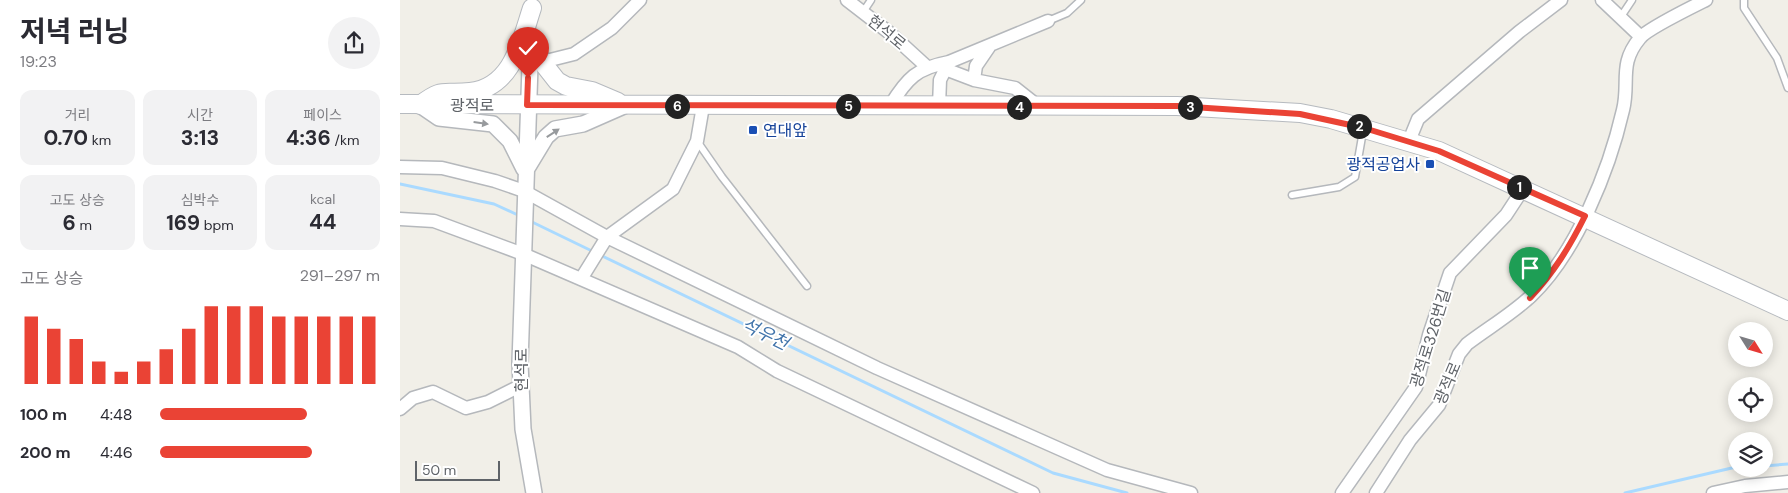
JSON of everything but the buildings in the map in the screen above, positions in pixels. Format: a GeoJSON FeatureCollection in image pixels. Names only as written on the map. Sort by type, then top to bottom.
{"type":"FeatureCollection","features":[{"type":"Feature","properties":{"kind":"main road"},"geometry":{"type":"LineString","coordinates":[[420,105],[437,92],[471,92],[491,84],[504,76],[513,64],[533,4]]}},
{"type":"Feature","properties":{"kind":"main road"},"geometry":{"type":"LineString","coordinates":[[530,38],[542,62],[557,81],[566,86],[592,91],[625,105]]}},
{"type":"Feature","properties":{"kind":"main road","name":"광적로"},"geometry":{"type":"LineString","coordinates":[[400,104],[1177,106],[1291,113],[1331,119],[1439,151],[1582,215]]}},
{"type":"Feature","properties":{"kind":"main road"},"geometry":{"type":"LineString","coordinates":[[1582,215],[1788,311]]}},
{"type":"Feature","properties":{"kind":"street"},"geometry":{"type":"LineString","coordinates":[[542,62],[574,54],[612,28],[640,0]]}},
{"type":"Feature","properties":{"kind":"street","name":"현석로"},"geometry":{"type":"LineString","coordinates":[[847,0],[892,34],[926,66]]}},
{"type":"Feature","properties":{"kind":"street"},"geometry":{"type":"LineString","coordinates":[[1409,141],[1418,119],[1519,32],[1561,0]]}},
{"type":"Feature","properties":{"kind":"street"},"geometry":{"type":"LineString","coordinates":[[1602,0],[1641,37],[1706,0]]}},
{"type":"Feature","properties":{"kind":"street"},"geometry":{"type":"LineString","coordinates":[[524,191],[533,4]]}},
{"type":"Feature","properties":{"kind":"street"},"geometry":{"type":"LineString","coordinates":[[890,106],[901,87],[926,66],[947,66],[1048,21]]}},
{"type":"Feature","properties":{"kind":"street","name":"광적로"},"geometry":{"type":"LineString","coordinates":[[1376,493],[1410,440],[1439,405],[1459,354],[1467,344],[1530,298],[1552,274],[1570,246],[1611,151],[1624,109],[1626,60],[1641,37]]}},
{"type":"Feature","properties":{"kind":"street"},"geometry":{"type":"LineString","coordinates":[[974,80],[976,66],[989,47]]}},
{"type":"Feature","properties":{"kind":"street"},"geometry":{"type":"LineString","coordinates":[[947,66],[974,80],[1015,88],[1039,107]]}},
{"type":"Feature","properties":{"kind":"street"},"geometry":{"type":"LineString","coordinates":[[939,106],[940,80],[947,66]]}},
{"type":"Feature","properties":{"kind":"street"},"geometry":{"type":"LineString","coordinates":[[420,105],[440,118],[493,124],[510,140],[525,172]]}},
{"type":"Feature","properties":{"kind":"street"},"geometry":{"type":"LineString","coordinates":[[525,172],[546,137],[555,129],[583,124],[625,105]]}},
{"type":"Feature","properties":{"kind":"street"},"geometry":{"type":"LineString","coordinates":[[581,279],[607,237],[673,188],[697,141],[703,106]]}},
{"type":"Feature","properties":{"kind":"street"},"geometry":{"type":"LineString","coordinates":[[400,167],[442,168],[495,181],[524,191],[607,237],[877,368],[1107,470],[1191,493]]}},
{"type":"Feature","properties":{"kind":"street","name":"광적로326번길"},"geometry":{"type":"LineString","coordinates":[[1342,493],[1416,387],[1429,335],[1450,273],[1506,215],[1527,190]]}},
{"type":"Feature","properties":{"kind":"street","name":"현석로"},"geometry":{"type":"LineString","coordinates":[[524,191],[520,386],[523,429],[534,493]]}},
{"type":"Feature","properties":{"kind":"street"},"geometry":{"type":"LineString","coordinates":[[400,219],[434,222],[524,250],[581,279],[738,347],[777,371],[1033,493]]}},
{"type":"Feature","properties":{"kind":"street"},"geometry":{"type":"LineString","coordinates":[[400,409],[413,398],[433,392],[466,408],[488,402],[520,386]]}},
{"type":"Feature","properties":{"kind":"street"},"geometry":{"type":"LineString","coordinates":[[1713,493],[1745,486],[1788,482]]}},
{"type":"Feature","properties":{"kind":"lane"},"geometry":{"type":"LineString","coordinates":[[863,12],[872,0]]}},
{"type":"Feature","properties":{"kind":"lane"},"geometry":{"type":"LineString","coordinates":[[1048,21],[1067,13],[1081,0]]}},
{"type":"Feature","properties":{"kind":"lane"},"geometry":{"type":"LineString","coordinates":[[1620,18],[1632,0]]}},
{"type":"Feature","properties":{"kind":"lane"},"geometry":{"type":"LineString","coordinates":[[1744,0],[1744,8],[1776,58],[1788,88]]}},
{"type":"Feature","properties":{"kind":"lane"},"geometry":{"type":"LineString","coordinates":[[1292,195],[1339,187],[1355,178],[1364,128]]}},
{"type":"Feature","properties":{"kind":"lane"},"geometry":{"type":"LineString","coordinates":[[697,141],[722,177],[807,286]]}},
{"type":"Feature","properties":{"kind":"waterway","name":"석우천"},"geometry":{"type":"LineString","coordinates":[[400,184],[494,204],[520,216]]}},
{"type":"Feature","properties":{"kind":"waterway","name":"석우천"},"geometry":{"type":"LineString","coordinates":[[530,221],[594,252]]}},
{"type":"Feature","properties":{"kind":"waterway","name":"석우천"},"geometry":{"type":"LineString","coordinates":[[600,255],[1053,473],[1127,493]]}},
{"type":"Feature","properties":{"kind":"waterway","name":"석우천"},"geometry":{"type":"LineString","coordinates":[[1773,465],[1788,464]]}},
{"type":"Feature","properties":{"kind":"waterway","name":"석우천"},"geometry":{"type":"LineString","coordinates":[[1625,493],[1728,469]]}},
{"type":"Feature","properties":{"kind":"place","name":"연대앞"},"geometry":{"type":"Point","coordinates":[753,130]}},
{"type":"Feature","properties":{"kind":"place","name":"광적공업사"},"geometry":{"type":"Point","coordinates":[1430,164]}},
{"type":"Feature","properties":{"kind":"route"},"geometry":{"type":"LineString","coordinates":[[528,78],[527,105],[1177,106],[1300,114],[1331,119],[1439,151],[1585,216],[1570,246],[1552,274],[1530,298]]}}]}
